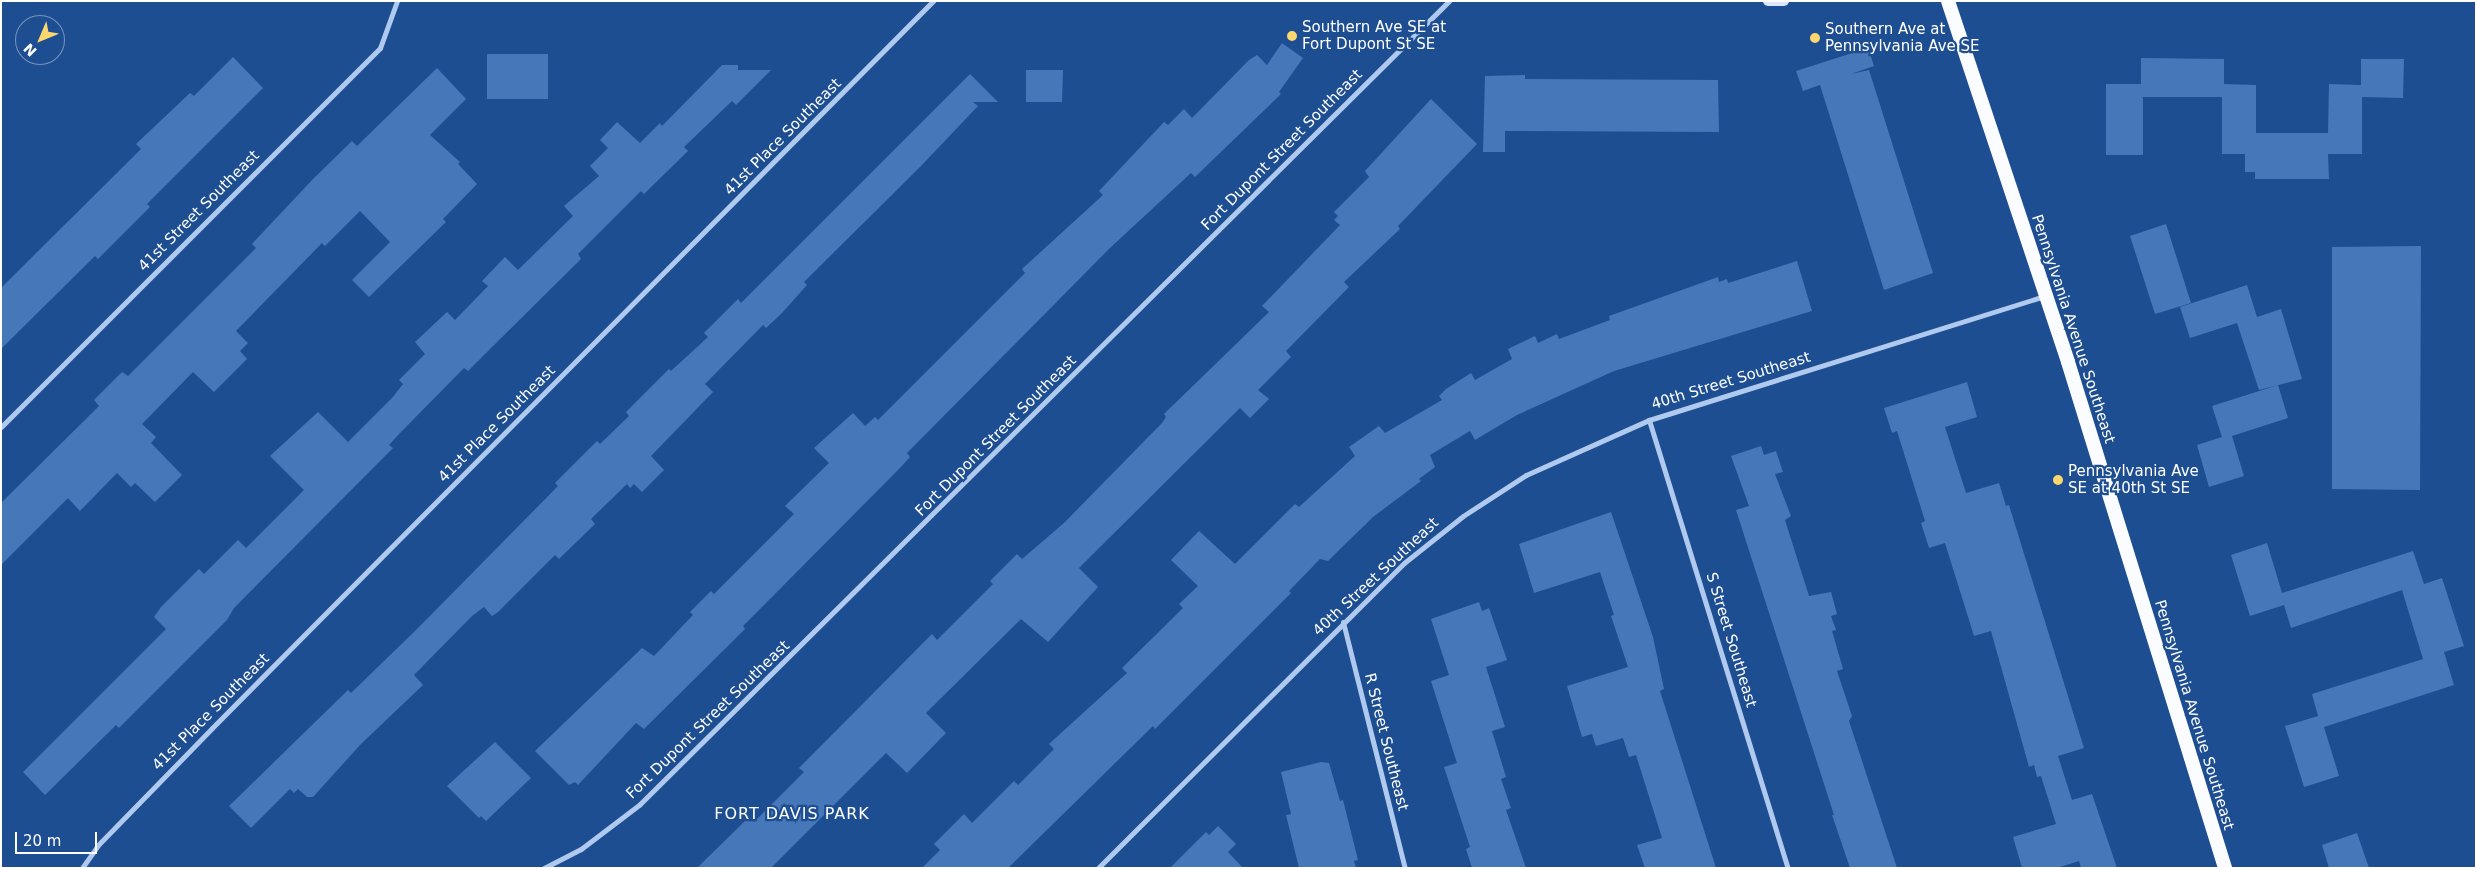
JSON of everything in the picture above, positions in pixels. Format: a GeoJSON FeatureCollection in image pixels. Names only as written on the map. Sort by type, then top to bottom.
{"type":"FeatureCollection","features":[{"type":"Feature","properties":{"kind":"highway","name":"Pennsylvania Avenue Southeast"},"geometry":{"type":"LineString","coordinates":[[1948,1],[2046,295],[2225,868]]}},
{"type":"Feature","properties":{"kind":"main road"},"geometry":{"type":"LineString","coordinates":[[1768,1],[1784,1]]}},
{"type":"Feature","properties":{"kind":"street","name":"41st Street Southeast"},"geometry":{"type":"LineString","coordinates":[[1,427],[380,48],[397,1]]}},
{"type":"Feature","properties":{"kind":"street","name":"41st Place Southeast"},"geometry":{"type":"LineString","coordinates":[[82,868],[98,846],[212,728],[933,1]]}},
{"type":"Feature","properties":{"kind":"street","name":"Fort Dupont Street Southeast"},"geometry":{"type":"LineString","coordinates":[[544,868],[580,849],[640,804],[1448,1]]}},
{"type":"Feature","properties":{"kind":"street","name":"40th Street Southeast"},"geometry":{"type":"LineString","coordinates":[[1098,868],[1343,622],[1426,545],[1487,499],[1545,465],[1649,420],[2046,295]]}},
{"type":"Feature","properties":{"kind":"street","name":"S Street Southeast"},"geometry":{"type":"LineString","coordinates":[[1649,420],[1788,868]]}},
{"type":"Feature","properties":{"kind":"street","name":"R Street Southeast"},"geometry":{"type":"LineString","coordinates":[[1343,622],[1405,868]]}},
{"type":"Feature","properties":{"kind":"building"},"geometry":{"type":"Polygon","coordinates":[[[1282,43],[1303,58],[1279,92],[1281,94],[1195,177],[1191,173],[1110,248],[907,453],[910,457],[898,470],[743,626],[745,629],[644,729],[636,723],[578,785],[575,782],[569,785],[535,751],[642,648],[654,656],[693,615],[690,612],[711,591],[714,594],[794,514],[785,506],[829,463],[814,448],[853,413],[865,426],[875,417],[878,420],[1025,273],[1022,269],[1103,195],[1099,191],[1164,122],[1168,125],[1184,109],[1192,118],[1249,60],[1257,55],[1267,65],[1282,43]]]}},
{"type":"Feature","properties":{"kind":"building"},"geometry":{"type":"Polygon","coordinates":[[[1868,48],[1874,66],[1851,74],[1869,70],[1933,273],[1884,290],[1820,85],[1803,91],[1796,71],[1868,48]]]}},
{"type":"Feature","properties":{"kind":"building"},"geometry":{"type":"Polygon","coordinates":[[[487,54],[548,54],[548,99],[487,99],[487,54]]]}},
{"type":"Feature","properties":{"kind":"building"},"geometry":{"type":"Polygon","coordinates":[[[233,57],[263,88],[147,204],[150,207],[98,259],[95,256],[1,349],[1,288],[141,149],[136,144],[190,93],[194,96],[233,57]]]}},
{"type":"Feature","properties":{"kind":"building"},"geometry":{"type":"Polygon","coordinates":[[[2141,58],[2224,59],[2224,84],[2256,85],[2256,133],[2328,133],[2329,84],[2361,85],[2361,59],[2404,59],[2403,98],[2362,97],[2362,154],[2328,154],[2329,179],[2255,179],[2255,172],[2245,172],[2245,154],[2222,154],[2222,97],[2143,97],[2143,155],[2106,155],[2106,84],[2141,84],[2141,58]]]}},
{"type":"Feature","properties":{"kind":"building"},"geometry":{"type":"Polygon","coordinates":[[[722,65],[738,65],[738,70],[771,70],[736,105],[732,101],[684,147],[688,151],[644,194],[641,191],[578,254],[581,259],[468,371],[464,368],[401,432],[389,445],[393,448],[234,608],[227,620],[119,728],[116,725],[45,795],[23,772],[166,629],[154,617],[161,607],[199,569],[204,574],[238,540],[246,548],[304,490],[270,456],[318,412],[348,442],[392,398],[403,384],[399,380],[425,354],[415,342],[447,312],[455,320],[488,286],[482,281],[505,257],[518,270],[573,216],[564,206],[599,176],[590,166],[608,148],[600,140],[617,122],[640,143],[660,123],[662,126],[722,65]]]}},
{"type":"Feature","properties":{"kind":"building"},"geometry":{"type":"Polygon","coordinates":[[[437,68],[466,99],[430,135],[460,162],[458,164],[477,184],[443,219],[446,222],[369,297],[352,280],[390,242],[360,211],[325,246],[322,243],[236,331],[248,343],[240,351],[247,359],[214,392],[193,372],[142,424],[156,437],[151,443],[182,475],[155,502],[135,483],[131,487],[117,473],[80,511],[68,498],[1,565],[1,503],[99,406],[94,400],[122,372],[128,376],[256,248],[252,244],[313,179],[352,141],[357,146],[437,68]]]}},
{"type":"Feature","properties":{"kind":"building"},"geometry":{"type":"Polygon","coordinates":[[[1026,70],[1063,70],[1062,102],[1026,102],[1026,70]]]}},
{"type":"Feature","properties":{"kind":"building"},"geometry":{"type":"Polygon","coordinates":[[[970,74],[998,102],[973,102],[978,106],[921,166],[804,282],[807,285],[782,313],[766,328],[763,325],[705,384],[713,392],[651,456],[664,470],[642,492],[634,484],[630,488],[627,484],[591,519],[595,524],[559,559],[555,555],[498,612],[492,616],[484,607],[472,616],[414,675],[423,685],[361,744],[313,797],[307,797],[298,789],[294,793],[290,789],[251,828],[229,806],[348,690],[351,693],[416,630],[558,486],[555,483],[597,441],[600,444],[629,416],[626,412],[669,369],[671,371],[708,337],[704,333],[738,299],[741,303],[970,74]]]}},
{"type":"Feature","properties":{"kind":"building"},"geometry":{"type":"Polygon","coordinates":[[[1525,75],[1525,79],[1718,80],[1719,132],[1505,131],[1505,152],[1483,152],[1485,76],[1525,75]]]}},
{"type":"Feature","properties":{"kind":"building"},"geometry":{"type":"Polygon","coordinates":[[[1431,99],[1477,144],[1398,226],[1400,229],[1344,282],[1349,287],[1286,351],[1291,357],[1258,390],[1269,399],[1250,418],[1240,408],[1079,568],[1098,587],[1048,642],[1021,619],[926,713],[946,733],[907,773],[886,753],[771,868],[697,868],[749,817],[754,822],[804,772],[799,768],[932,634],[937,640],[993,584],[990,581],[1017,554],[1022,559],[1064,523],[1162,423],[1166,417],[1164,414],[1269,312],[1262,306],[1340,225],[1334,220],[1338,216],[1334,212],[1369,177],[1365,171],[1431,99]]]}},
{"type":"Feature","properties":{"kind":"building"},"geometry":{"type":"Polygon","coordinates":[[[2166,224],[2191,303],[2155,314],[2130,236],[2166,224]]]}},
{"type":"Feature","properties":{"kind":"building"},"geometry":{"type":"Polygon","coordinates":[[[2421,246],[2420,490],[2332,489],[2332,247],[2421,246]]]}},
{"type":"Feature","properties":{"kind":"building"},"geometry":{"type":"Polygon","coordinates":[[[1797,261],[1812,311],[1614,371],[1517,415],[1475,440],[1470,431],[1430,455],[1435,467],[1419,479],[1421,481],[1373,517],[1328,561],[1320,559],[1289,591],[1291,593],[1155,729],[1153,726],[1008,868],[922,868],[940,850],[934,844],[964,814],[972,823],[1014,781],[1018,785],[1054,749],[1049,744],[1127,673],[1122,668],[1183,608],[1179,604],[1198,586],[1171,560],[1199,531],[1235,564],[1295,504],[1299,507],[1355,456],[1349,447],[1379,426],[1385,433],[1442,400],[1439,396],[1446,389],[1471,373],[1475,380],[1512,359],[1508,349],[1535,336],[1538,343],[1557,334],[1559,339],[1610,320],[1609,316],[1718,277],[1719,282],[1727,279],[1728,283],[1797,261]]]}},
{"type":"Feature","properties":{"kind":"building"},"geometry":{"type":"Polygon","coordinates":[[[2247,285],[2257,317],[2281,309],[2302,379],[2259,390],[2237,323],[2190,338],[2180,307],[2247,285]]]}},
{"type":"Feature","properties":{"kind":"building"},"geometry":{"type":"Polygon","coordinates":[[[1967,382],[1977,417],[1945,427],[1966,493],[1999,483],[2006,506],[2009,505],[2084,748],[2058,756],[2072,800],[2092,794],[2117,868],[2081,868],[2079,861],[2057,868],[2022,868],[2013,837],[2056,824],[2041,776],[2037,777],[2034,765],[2029,767],[1991,631],[1974,636],[1945,543],[1929,548],[1921,523],[1925,521],[1897,431],[1892,433],[1884,408],[1967,382]]]}},
{"type":"Feature","properties":{"kind":"building"},"geometry":{"type":"Polygon","coordinates":[[[2278,385],[2288,418],[2232,436],[2244,476],[2209,487],[2197,445],[2222,437],[2212,406],[2278,385]]]}},
{"type":"Feature","properties":{"kind":"building"},"geometry":{"type":"Polygon","coordinates":[[[1761,446],[1764,455],[1776,451],[1783,472],[1775,474],[1791,516],[1785,520],[1809,596],[1831,592],[1837,614],[1831,616],[1836,630],[1832,631],[1843,669],[1837,671],[1852,716],[1849,721],[1897,868],[1850,868],[1832,815],[1834,815],[1736,510],[1749,506],[1731,456],[1761,446]]]}},
{"type":"Feature","properties":{"kind":"building"},"geometry":{"type":"Polygon","coordinates":[[[1611,512],[1653,637],[1664,689],[1660,691],[1716,868],[1645,868],[1637,845],[1662,838],[1636,755],[1629,757],[1623,738],[1596,746],[1592,734],[1582,737],[1567,686],[1628,667],[1611,616],[1614,615],[1600,572],[1534,593],[1519,544],[1611,512]]]}},
{"type":"Feature","properties":{"kind":"building"},"geometry":{"type":"Polygon","coordinates":[[[2267,543],[2282,593],[2413,551],[2424,584],[2442,578],[2464,646],[2444,652],[2454,685],[2324,727],[2339,776],[2304,787],[2285,726],[2318,716],[2312,694],[2423,659],[2402,590],[2291,628],[2284,605],[2250,616],[2231,555],[2267,543]]]}},
{"type":"Feature","properties":{"kind":"building"},"geometry":{"type":"Polygon","coordinates":[[[1479,602],[1482,611],[1489,608],[1507,660],[1486,667],[1505,727],[1492,731],[1506,777],[1501,779],[1511,808],[1506,810],[1526,868],[1472,868],[1466,849],[1470,847],[1444,767],[1457,763],[1431,681],[1449,675],[1431,619],[1479,602]]]}},
{"type":"Feature","properties":{"kind":"building"},"geometry":{"type":"Polygon","coordinates":[[[495,742],[531,778],[486,821],[481,816],[479,818],[447,786],[495,742]]]}},
{"type":"Feature","properties":{"kind":"building"},"geometry":{"type":"Polygon","coordinates":[[[1321,762],[1329,763],[1340,801],[1343,800],[1358,860],[1354,861],[1356,868],[1299,868],[1286,815],[1291,814],[1281,772],[1321,762]]]}},
{"type":"Feature","properties":{"kind":"building"},"geometry":{"type":"Polygon","coordinates":[[[1218,826],[1236,844],[1228,852],[1243,868],[1170,868],[1206,832],[1209,835],[1218,826]]]}},
{"type":"Feature","properties":{"kind":"building"},"geometry":{"type":"Polygon","coordinates":[[[2357,833],[2369,868],[2329,868],[2322,845],[2357,833]]]}},
{"type":"Feature","properties":{"kind":"place","name":"Southern Ave SE at Fort Dupont St SE"},"geometry":{"type":"Point","coordinates":[1292,36]}},
{"type":"Feature","properties":{"kind":"place","name":"Southern Ave at Pennsylvania Ave SE"},"geometry":{"type":"Point","coordinates":[1815,38]}},
{"type":"Feature","properties":{"kind":"place","name":"Pennsylvania Ave SE at 40th St SE"},"geometry":{"type":"Point","coordinates":[2058,480]}},
{"type":"Feature","properties":{"kind":"district","name":"FORT DAVIS PARK"},"geometry":{"type":"Point","coordinates":[792,814]}}]}
